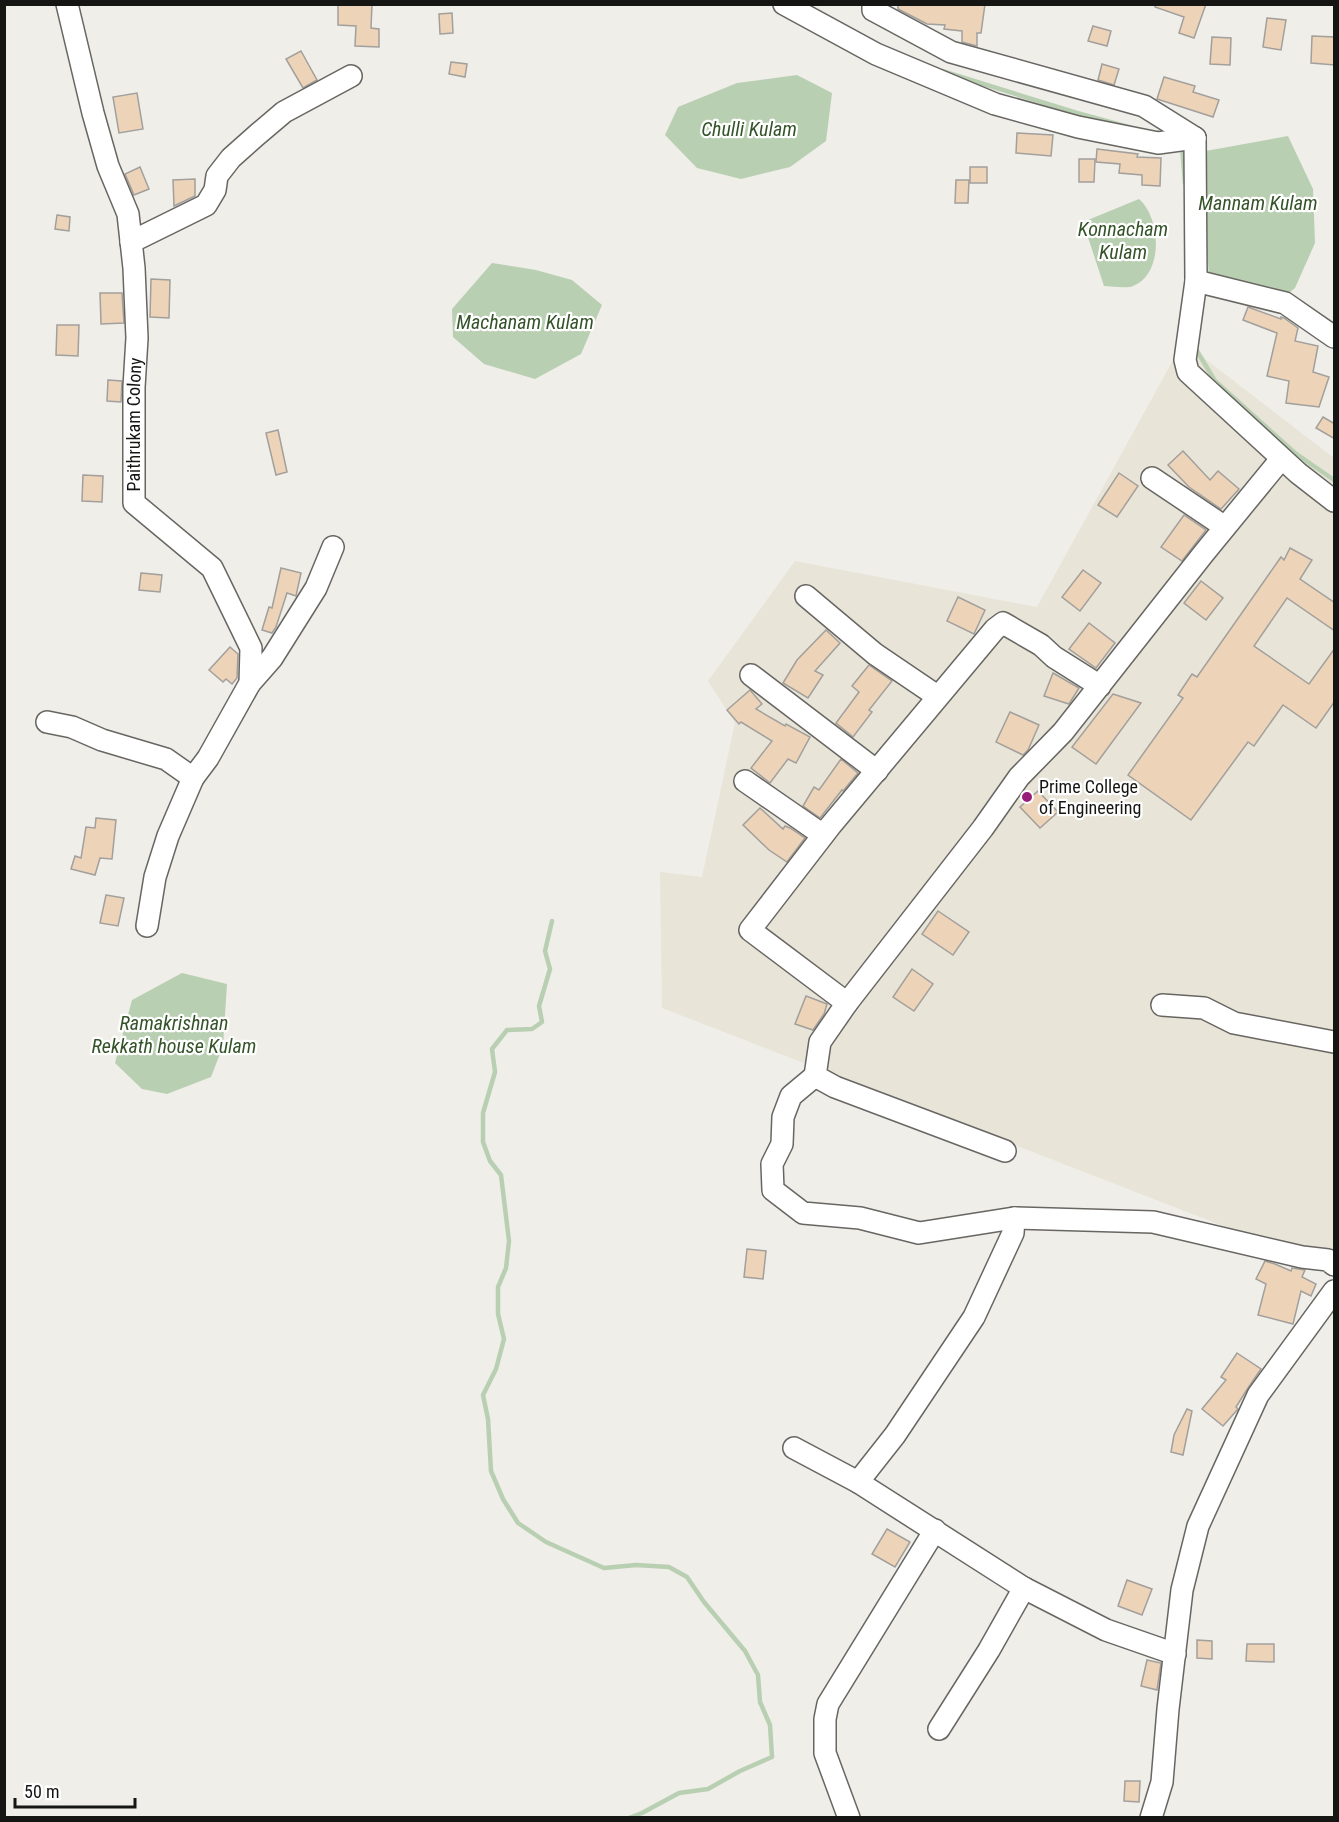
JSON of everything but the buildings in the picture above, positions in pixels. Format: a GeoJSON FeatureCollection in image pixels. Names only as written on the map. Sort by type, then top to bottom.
{"type":"FeatureCollection","features":[{"type":"Feature","properties":{"kind":"street","name":"Paithrukam Colony"},"geometry":{"type":"LineString","coordinates":[[67,4],[105,156],[128,214],[137,338],[134,387],[134,503],[212,568],[251,648],[250,683],[208,758],[193,778],[168,836],[158,867],[147,926]]}},
{"type":"Feature","properties":{"kind":"street"},"geometry":{"type":"LineString","coordinates":[[784,4],[876,54],[995,104],[1078,127],[1158,143],[1186,139]]}},
{"type":"Feature","properties":{"kind":"street"},"geometry":{"type":"LineString","coordinates":[[873,4],[873,10],[951,52],[1144,106],[1186,139],[1196,281],[1185,360],[1188,372],[1281,459],[1335,501]]}},
{"type":"Feature","properties":{"kind":"street"},"geometry":{"type":"LineString","coordinates":[[131,242],[206,206],[215,190],[217,176],[240,150],[284,112],[351,76]]}},
{"type":"Feature","properties":{"kind":"street"},"geometry":{"type":"LineString","coordinates":[[1196,281],[1285,303],[1335,337]]}},
{"type":"Feature","properties":{"kind":"street"},"geometry":{"type":"LineString","coordinates":[[1281,459],[1063,732],[1019,777],[983,828],[847,1003],[820,1042],[815,1076],[791,1096],[783,1118],[782,1144],[772,1164],[773,1190],[803,1213],[860,1218],[919,1233],[1014,1218],[1153,1222],[1302,1257],[1328,1260],[1335,1264]]}},
{"type":"Feature","properties":{"kind":"street"},"geometry":{"type":"LineString","coordinates":[[1152,478],[1225,527]]}},
{"type":"Feature","properties":{"kind":"street"},"geometry":{"type":"LineString","coordinates":[[250,683],[272,658],[316,588],[333,547]]}},
{"type":"Feature","properties":{"kind":"street"},"geometry":{"type":"LineString","coordinates":[[806,596],[875,654],[938,696]]}},
{"type":"Feature","properties":{"kind":"street"},"geometry":{"type":"LineString","coordinates":[[847,1003],[750,930],[822,835],[995,628],[1003,623],[1041,645],[1053,657],[1100,686]]}},
{"type":"Feature","properties":{"kind":"street"},"geometry":{"type":"LineString","coordinates":[[251,648],[272,658]]}},
{"type":"Feature","properties":{"kind":"street"},"geometry":{"type":"LineString","coordinates":[[752,675],[877,771]]}},
{"type":"Feature","properties":{"kind":"street"},"geometry":{"type":"LineString","coordinates":[[47,722],[72,727],[102,740],[166,759],[193,778]]}},
{"type":"Feature","properties":{"kind":"street"},"geometry":{"type":"LineString","coordinates":[[745,781],[822,835]]}},
{"type":"Feature","properties":{"kind":"street"},"geometry":{"type":"LineString","coordinates":[[1162,1005],[1204,1008],[1234,1023],[1335,1041]]}},
{"type":"Feature","properties":{"kind":"street"},"geometry":{"type":"LineString","coordinates":[[815,1076],[835,1087],[1005,1151]]}},
{"type":"Feature","properties":{"kind":"street"},"geometry":{"type":"LineString","coordinates":[[858,1482],[895,1435],[974,1317],[1013,1233],[1014,1218]]}},
{"type":"Feature","properties":{"kind":"street"},"geometry":{"type":"LineString","coordinates":[[1151,1818],[1162,1782],[1182,1590],[1198,1526],[1258,1395],[1335,1291]]}},
{"type":"Feature","properties":{"kind":"street"},"geometry":{"type":"LineString","coordinates":[[794,1448],[858,1482],[1024,1588],[1106,1630],[1175,1654]]}},
{"type":"Feature","properties":{"kind":"street"},"geometry":{"type":"LineString","coordinates":[[849,1818],[825,1753],[825,1719],[828,1704],[935,1530]]}},
{"type":"Feature","properties":{"kind":"street"},"geometry":{"type":"LineString","coordinates":[[939,1729],[989,1650],[1024,1588]]}},
{"type":"Feature","properties":{"kind":"shaded area","name":"Prime College of Engineering"},"geometry":{"type":"Polygon","coordinates":[[[1183,342],[1334,458],[1334,1269],[662,1008],[660,872],[702,877],[735,723],[708,681],[795,561],[1037,607],[1183,342]]]}},
{"type":"Feature","properties":{"kind":"water","name":"Chulli Kulam"},"geometry":{"type":"Polygon","coordinates":[[[797,75],[832,93],[826,141],[790,167],[741,179],[697,168],[665,135],[678,107],[737,83],[797,75]]]}},
{"type":"Feature","properties":{"kind":"water","name":"Mannam Kulam"},"geometry":{"type":"Polygon","coordinates":[[[1288,136],[1313,189],[1315,243],[1295,288],[1289,293],[1251,288],[1209,277],[1200,152],[1288,136]]]}},
{"type":"Feature","properties":{"kind":"water","name":"Konnacham Kulam"},"geometry":{"type":"Polygon","coordinates":[[[1139,199],[1152,219],[1155,232],[1156,245],[1150,270],[1143,280],[1133,286],[1104,286],[1083,222],[1139,199]]]}},
{"type":"Feature","properties":{"kind":"water","name":"Machanam Kulam"},"geometry":{"type":"Polygon","coordinates":[[[492,263],[536,270],[572,280],[602,305],[581,354],[535,379],[484,364],[453,337],[452,309],[492,263]]]}},
{"type":"Feature","properties":{"kind":"water","name":"Ramakrishnan Rekkath house Kulam"},"geometry":{"type":"Polygon","coordinates":[[[182,973],[227,984],[223,1046],[211,1077],[167,1094],[142,1089],[115,1063],[132,1000],[182,973]]]}},
{"type":"Feature","properties":{"kind":"waterway"},"geometry":{"type":"LineString","coordinates":[[942,71],[1132,128]]}},
{"type":"Feature","properties":{"kind":"waterway"},"geometry":{"type":"LineString","coordinates":[[1182,146],[1185,183]]}},
{"type":"Feature","properties":{"kind":"waterway"},"geometry":{"type":"LineString","coordinates":[[1194,346],[1215,381],[1295,453],[1334,480]]}},
{"type":"Feature","properties":{"kind":"waterway"},"geometry":{"type":"LineString","coordinates":[[552,921],[545,951],[550,969],[539,1006],[542,1022],[532,1029],[507,1030],[492,1049],[495,1072],[483,1113],[483,1142],[490,1161],[501,1175],[509,1241],[506,1268],[498,1287],[498,1314],[504,1339],[496,1369],[483,1395],[488,1419],[491,1471],[503,1499],[518,1523],[546,1542],[604,1568],[636,1565],[669,1567],[687,1577],[704,1602],[745,1651],[758,1675],[760,1702],[770,1725],[772,1757],[708,1789],[679,1793],[629,1818]]}},
{"type":"Feature","properties":{"kind":"place","name":"Prime College of Engineering"},"geometry":{"type":"Point","coordinates":[1027,797]}}]}
